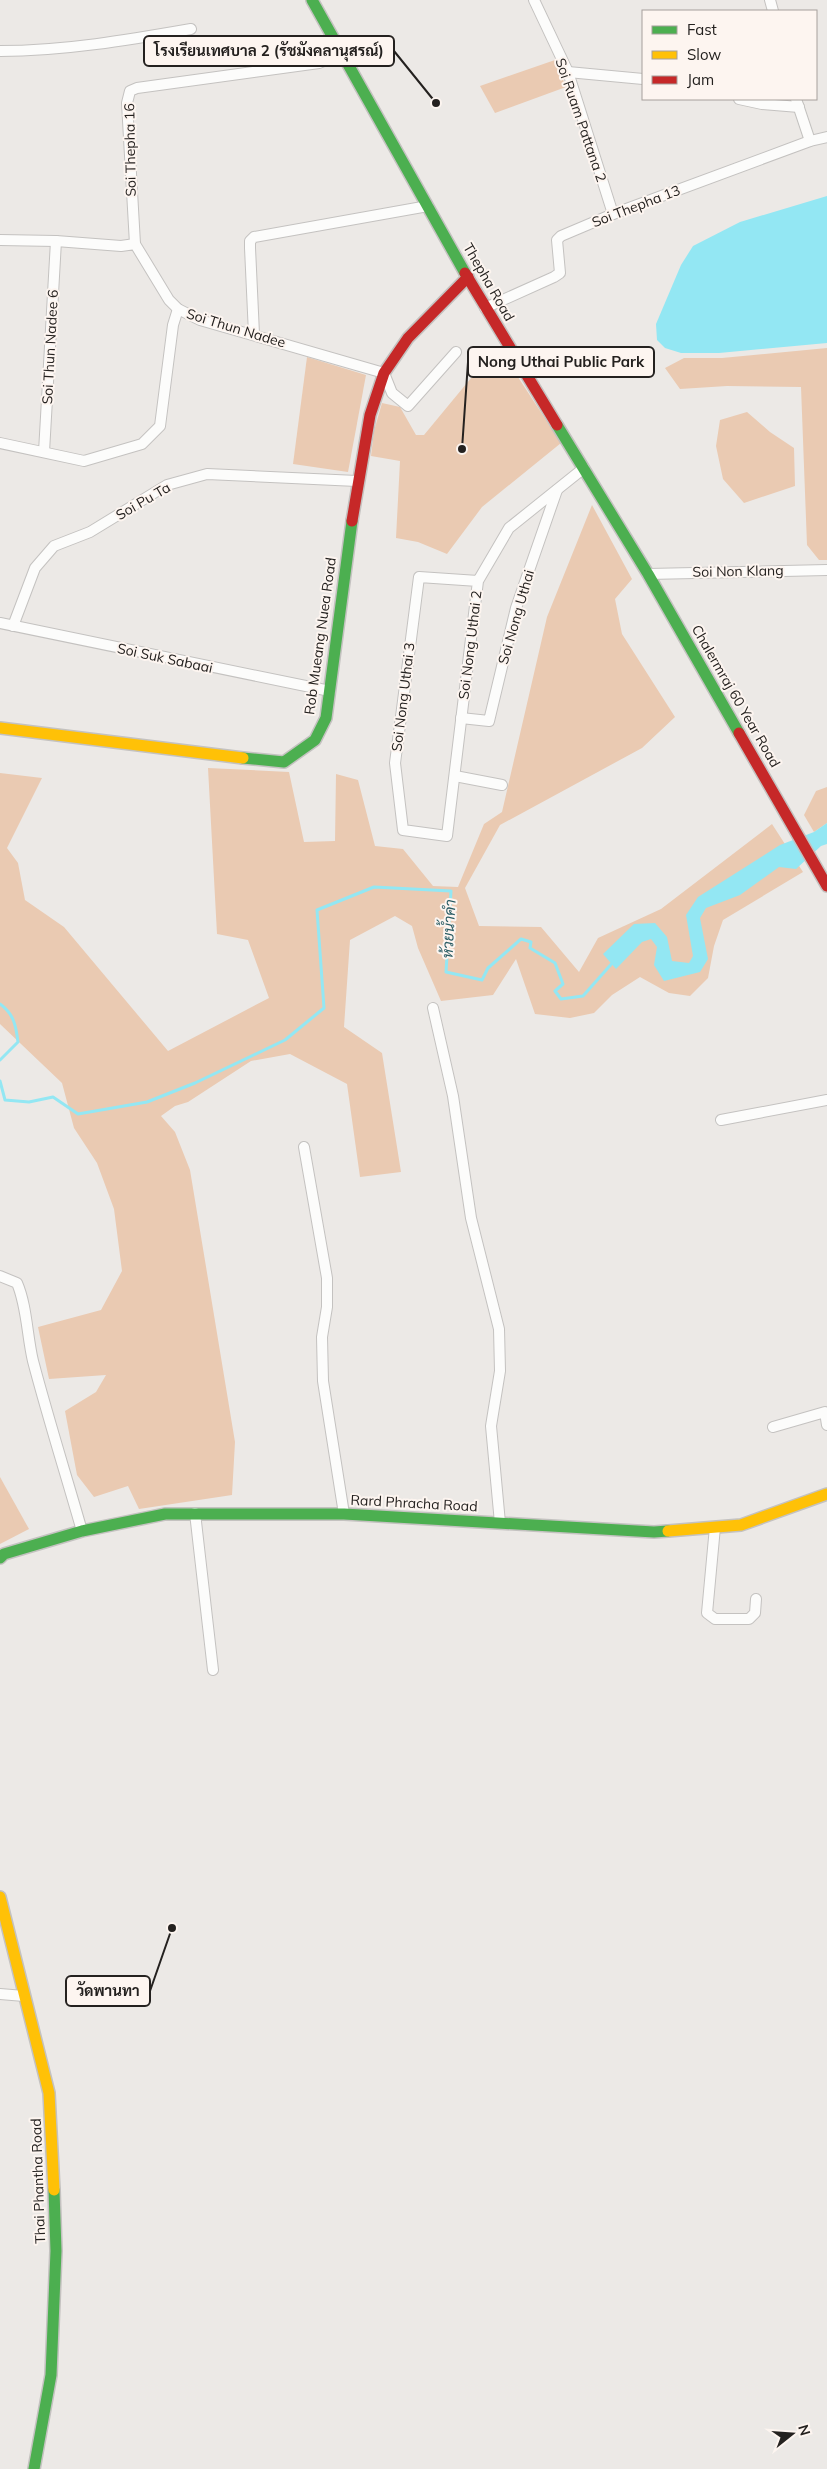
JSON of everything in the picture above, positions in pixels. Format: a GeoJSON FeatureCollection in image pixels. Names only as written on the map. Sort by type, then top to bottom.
{"type":"FeatureCollection","features":[{"type":"Feature","properties":{"kind":"street","name":"Thepha Road"},"geometry":{"type":"LineString","coordinates":[[312,0],[486,308],[648,574]]}},
{"type":"Feature","properties":{"kind":"street","name":"Soi Ruam Pattana 2"},"geometry":{"type":"LineString","coordinates":[[534,0],[568,72],[613,214]]}},
{"type":"Feature","properties":{"kind":"street"},"geometry":{"type":"LineString","coordinates":[[0,51],[32,51],[122,41],[191,29]]}},
{"type":"Feature","properties":{"kind":"street","name":"Soi Thepha 16"},"geometry":{"type":"LineString","coordinates":[[135,244],[127,103],[130,91],[137,88],[319,63],[341,54]]}},
{"type":"Feature","properties":{"kind":"street"},"geometry":{"type":"LineString","coordinates":[[568,72],[642,79]]}},
{"type":"Feature","properties":{"kind":"street"},"geometry":{"type":"LineString","coordinates":[[744,100],[762,104],[798,103],[810,141]]}},
{"type":"Feature","properties":{"kind":"street","name":"Soi Thepha 13"},"geometry":{"type":"LineString","coordinates":[[486,308],[554,278],[560,273],[556,240],[561,236],[613,214],[827,136]]}},
{"type":"Feature","properties":{"kind":"street"},"geometry":{"type":"LineString","coordinates":[[254,334],[250,241],[254,237],[428,206]]}},
{"type":"Feature","properties":{"kind":"street"},"geometry":{"type":"LineString","coordinates":[[0,240],[56,241],[121,246],[135,244]]}},
{"type":"Feature","properties":{"kind":"street","name":"Soi Thun Nadee 6"},"geometry":{"type":"LineString","coordinates":[[44,452],[56,241]]}},
{"type":"Feature","properties":{"kind":"street","name":"Soi Thun Nadee"},"geometry":{"type":"LineString","coordinates":[[135,244],[169,300],[178,309],[200,320],[254,334],[384,374]]}},
{"type":"Feature","properties":{"kind":"street","name":"Rob Mueang Nuea Road"},"geometry":{"type":"LineString","coordinates":[[0,728],[284,762],[315,740],[326,718],[357,481],[370,415],[384,374],[408,338],[468,277]]}},
{"type":"Feature","properties":{"kind":"street"},"geometry":{"type":"LineString","coordinates":[[0,443],[84,461],[142,444],[160,426],[173,325],[178,309]]}},
{"type":"Feature","properties":{"kind":"street"},"geometry":{"type":"LineString","coordinates":[[384,374],[392,392],[408,406],[456,352]]}},
{"type":"Feature","properties":{"kind":"street","name":"Soi Nong Uthai 2"},"geometry":{"type":"LineString","coordinates":[[447,836],[478,581],[509,528],[584,468]]}},
{"type":"Feature","properties":{"kind":"street","name":"Soi Pu Ta"},"geometry":{"type":"LineString","coordinates":[[13,626],[35,568],[54,546],[90,532],[167,485],[207,474],[357,481]]}},
{"type":"Feature","properties":{"kind":"street","name":"Soi Nong Uthai"},"geometry":{"type":"LineString","coordinates":[[461,718],[489,721],[516,608],[558,489]]}},
{"type":"Feature","properties":{"kind":"street","name":"Soi Non Klang"},"geometry":{"type":"LineString","coordinates":[[648,574],[827,570]]}},
{"type":"Feature","properties":{"kind":"street","name":"Chalermraj 60 Year Road"},"geometry":{"type":"LineString","coordinates":[[648,574],[827,886]]}},
{"type":"Feature","properties":{"kind":"street","name":"Soi Nong Uthai 3"},"geometry":{"type":"LineString","coordinates":[[447,836],[403,830],[395,762],[419,577],[478,581]]}},
{"type":"Feature","properties":{"kind":"street","name":"Soi Suk Sabaai"},"geometry":{"type":"LineString","coordinates":[[0,623],[330,691]]}},
{"type":"Feature","properties":{"kind":"street"},"geometry":{"type":"LineString","coordinates":[[455,776],[502,785]]}},
{"type":"Feature","properties":{"kind":"street"},"geometry":{"type":"LineString","coordinates":[[433,1008],[453,1096],[471,1218],[498,1329],[500,1370],[491,1426],[500,1523]]}},
{"type":"Feature","properties":{"kind":"street"},"geometry":{"type":"LineString","coordinates":[[721,1120],[827,1100]]}},
{"type":"Feature","properties":{"kind":"street"},"geometry":{"type":"LineString","coordinates":[[304,1147],[327,1278],[327,1307],[322,1337],[323,1380],[344,1514]]}},
{"type":"Feature","properties":{"kind":"street"},"geometry":{"type":"LineString","coordinates":[[0,1276],[17,1283],[22,1295],[33,1361],[82,1531]]}},
{"type":"Feature","properties":{"kind":"street"},"geometry":{"type":"LineString","coordinates":[[773,1427],[825,1412],[827,1426]]}},
{"type":"Feature","properties":{"kind":"street","name":"Rard Phracha Road"},"geometry":{"type":"LineString","coordinates":[[0,1558],[4,1554],[82,1531],[165,1514],[344,1514],[654,1532],[741,1525],[827,1494]]}},
{"type":"Feature","properties":{"kind":"street"},"geometry":{"type":"LineString","coordinates":[[194,1513],[213,1670]]}},
{"type":"Feature","properties":{"kind":"street"},"geometry":{"type":"LineString","coordinates":[[715,1526],[707,1613],[715,1619],[749,1619],[755,1613],[756,1599]]}},
{"type":"Feature","properties":{"kind":"street","name":"Thai Phantha Road"},"geometry":{"type":"LineString","coordinates":[[0,1897],[49,2093],[56,2251],[51,2375],[34,2469]]}},
{"type":"Feature","properties":{"kind":"street"},"geometry":{"type":"LineString","coordinates":[[0,1994],[24,1996]]}},
{"type":"Feature","properties":{"kind":"shaded area"},"geometry":{"type":"Polygon","coordinates":[[[555,60],[566,87],[495,113],[480,86],[555,60]]]}},
{"type":"Feature","properties":{"kind":"shaded area"},"geometry":{"type":"Polygon","coordinates":[[[499,348],[561,443],[482,507],[447,554],[418,542],[396,538],[400,461],[371,456],[374,431],[382,403],[400,407],[416,435],[424,435],[481,366],[499,348]]]}},
{"type":"Feature","properties":{"kind":"shaded area"},"geometry":{"type":"Polygon","coordinates":[[[827,348],[827,560],[819,560],[807,545],[801,387],[727,386],[680,389],[665,368],[684,358],[722,358],[827,348]]]}},
{"type":"Feature","properties":{"kind":"shaded area"},"geometry":{"type":"Polygon","coordinates":[[[307,357],[366,375],[348,472],[293,464],[307,357]]]}},
{"type":"Feature","properties":{"kind":"shaded area"},"geometry":{"type":"Polygon","coordinates":[[[747,412],[770,432],[794,448],[795,486],[744,503],[723,479],[716,446],[720,420],[747,412]]]}},
{"type":"Feature","properties":{"kind":"shaded area"},"geometry":{"type":"Polygon","coordinates":[[[592,505],[632,579],[615,599],[622,634],[675,717],[642,748],[500,825],[465,888],[479,926],[541,927],[579,972],[598,938],[661,909],[772,824],[803,872],[723,920],[714,946],[708,978],[690,996],[669,993],[640,977],[612,995],[594,1013],[570,1018],[535,1014],[516,959],[493,995],[441,1001],[418,948],[412,926],[395,916],[350,940],[344,1027],[382,1053],[401,1172],[360,1177],[347,1084],[290,1054],[251,1061],[188,1102],[175,1106],[161,1116],[175,1132],[190,1170],[235,1442],[232,1495],[139,1509],[128,1486],[94,1497],[77,1475],[65,1411],[96,1392],[106,1375],[49,1379],[38,1327],[101,1310],[122,1271],[114,1209],[97,1163],[74,1128],[62,1083],[0,1024],[0,773],[42,778],[7,848],[18,863],[25,900],[64,927],[168,1051],[269,998],[248,940],[217,934],[208,768],[289,772],[304,842],[335,841],[336,774],[358,780],[375,846],[403,849],[433,886],[458,887],[484,824],[502,812],[547,617],[592,505]]]}},
{"type":"Feature","properties":{"kind":"shaded area"},"geometry":{"type":"Polygon","coordinates":[[[827,787],[827,823],[814,832],[804,815],[816,791],[827,787]]]}},
{"type":"Feature","properties":{"kind":"shaded area"},"geometry":{"type":"Polygon","coordinates":[[[0,1477],[29,1529],[0,1544],[0,1477]]]}},
{"type":"Feature","properties":{"kind":"water"},"geometry":{"type":"Polygon","coordinates":[[[827,196],[827,343],[719,353],[681,353],[665,348],[657,340],[656,324],[681,265],[693,246],[740,222],[827,196]]]}},
{"type":"Feature","properties":{"kind":"water"},"geometry":{"type":"Polygon","coordinates":[[[827,823],[827,844],[821,846],[796,869],[779,867],[740,895],[706,908],[700,918],[708,959],[700,972],[664,981],[654,965],[657,947],[651,939],[642,942],[616,969],[603,954],[634,924],[655,923],[667,937],[672,961],[689,963],[693,956],[686,915],[698,897],[780,845],[814,832],[827,823]]]}},
{"type":"Feature","properties":{"kind":"waterway","name":"ห้วยน้ำคำ"},"geometry":{"type":"LineString","coordinates":[[0,1081],[5,1100],[29,1102],[53,1097],[78,1114],[147,1102],[195,1083],[285,1040],[324,1008],[317,910],[374,887],[451,891],[446,972],[482,980],[488,968],[521,939],[531,942],[530,948],[555,963],[563,984],[555,991],[561,999],[583,996],[614,961]]}},
{"type":"Feature","properties":{"kind":"waterway","name":"ห้วยน้ำคำ"},"geometry":{"type":"LineString","coordinates":[[0,1004],[14,1021],[18,1042],[0,1060]]}},
{"type":"Feature","properties":{"kind":"traffic: fast"},"geometry":{"type":"LineString","coordinates":[[312,0],[465,273]]}},
{"type":"Feature","properties":{"kind":"traffic: fast"},"geometry":{"type":"LineString","coordinates":[[557,425],[648,574],[739,733]]}},
{"type":"Feature","properties":{"kind":"traffic: fast"},"geometry":{"type":"LineString","coordinates":[[243,758],[284,762],[315,740],[326,718],[352,521]]}},
{"type":"Feature","properties":{"kind":"traffic: fast"},"geometry":{"type":"LineString","coordinates":[[0,1558],[4,1554],[82,1531],[165,1514],[344,1514],[654,1532],[668,1531]]}},
{"type":"Feature","properties":{"kind":"traffic: fast"},"geometry":{"type":"LineString","coordinates":[[34,2469],[51,2375],[56,2251],[54,2190]]}},
{"type":"Feature","properties":{"kind":"traffic: slow"},"geometry":{"type":"LineString","coordinates":[[0,728],[243,758]]}},
{"type":"Feature","properties":{"kind":"traffic: slow"},"geometry":{"type":"LineString","coordinates":[[668,1531],[741,1525],[827,1494]]}},
{"type":"Feature","properties":{"kind":"traffic: slow"},"geometry":{"type":"LineString","coordinates":[[0,1897],[49,2093],[54,2190]]}},
{"type":"Feature","properties":{"kind":"traffic: jam"},"geometry":{"type":"LineString","coordinates":[[465,273],[557,425]]}},
{"type":"Feature","properties":{"kind":"traffic: jam"},"geometry":{"type":"LineString","coordinates":[[352,521],[370,415],[384,373],[408,338],[468,277]]}},
{"type":"Feature","properties":{"kind":"traffic: jam"},"geometry":{"type":"LineString","coordinates":[[739,733],[827,886]]}},
{"type":"Feature","properties":{"kind":"place","name":"โรงเรียนเทศบาล 2 (รัชมังคลานุสรณ์)"},"geometry":{"type":"Point","coordinates":[436,103]}},
{"type":"Feature","properties":{"kind":"place","name":"Nong Uthai Public Park"},"geometry":{"type":"Point","coordinates":[462,449]}},
{"type":"Feature","properties":{"kind":"place","name":"วัดพานทา"},"geometry":{"type":"Point","coordinates":[172,1928]}}]}
